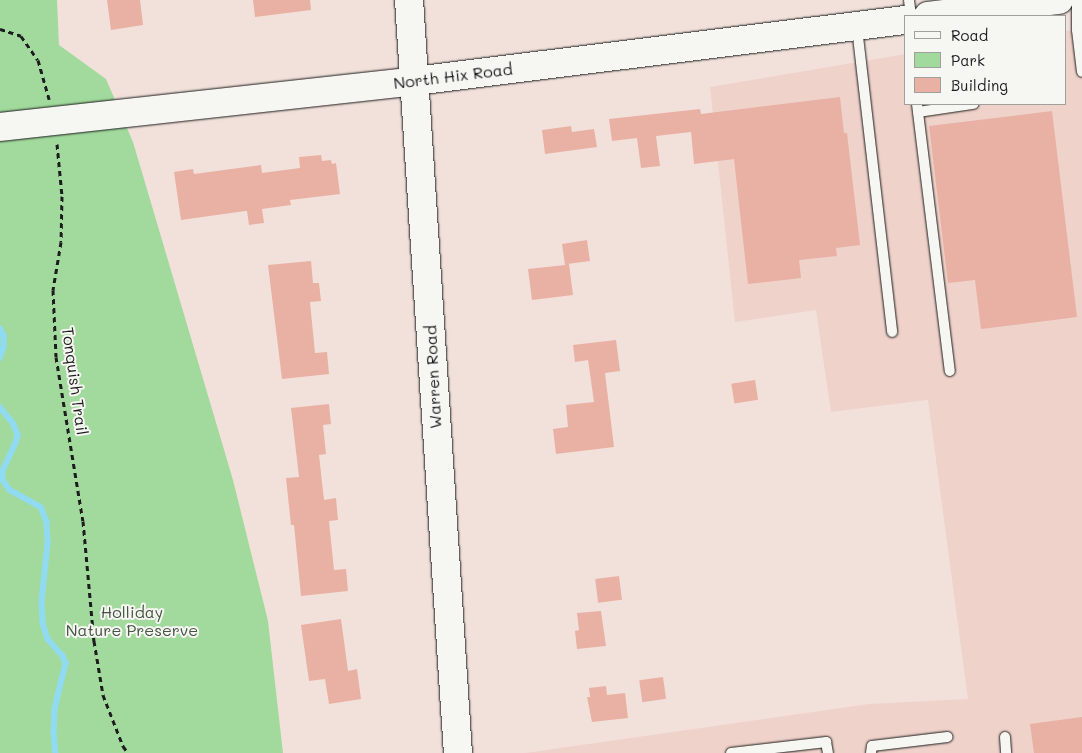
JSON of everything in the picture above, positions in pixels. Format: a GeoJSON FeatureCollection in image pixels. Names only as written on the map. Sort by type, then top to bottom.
{"type":"FeatureCollection","features":[{"type":"Feature","properties":{"kind":"street","name":"Warren Road"},"geometry":{"type":"LineString","coordinates":[[409,0],[458,753]]}},
{"type":"Feature","properties":{"kind":"street"},"geometry":{"type":"LineString","coordinates":[[935,15],[1059,0]]}},
{"type":"Feature","properties":{"kind":"street","name":"North Hix Road"},"geometry":{"type":"LineString","coordinates":[[0,127],[415,81],[904,20]]}},
{"type":"Feature","properties":{"kind":"lane"},"geometry":{"type":"LineString","coordinates":[[909,0],[911,15]]}},
{"type":"Feature","properties":{"kind":"lane"},"geometry":{"type":"LineString","coordinates":[[1077,0],[1077,30],[1082,72]]}},
{"type":"Feature","properties":{"kind":"lane"},"geometry":{"type":"LineString","coordinates":[[857,25],[892,332]]}},
{"type":"Feature","properties":{"kind":"lane"},"geometry":{"type":"LineString","coordinates":[[950,371],[918,108],[959,105]]}},
{"type":"Feature","properties":{"kind":"lane"},"geometry":{"type":"LineString","coordinates":[[871,753],[872,746],[947,737]]}},
{"type":"Feature","properties":{"kind":"lane"},"geometry":{"type":"LineString","coordinates":[[1005,737],[1006,753]]}},
{"type":"Feature","properties":{"kind":"lane"},"geometry":{"type":"LineString","coordinates":[[732,753],[826,742],[828,753]]}},
{"type":"Feature","properties":{"kind":"path","name":"Tonquish Trail"},"geometry":{"type":"LineString","coordinates":[[0,29],[21,36],[38,60],[48,89],[62,196],[61,242],[53,290],[56,357],[83,521],[94,642],[103,695],[123,746],[128,753]]}},
{"type":"Feature","properties":{"kind":"shaded area"},"geometry":{"type":"Polygon","coordinates":[[[1082,29],[1082,753],[525,753],[869,704],[968,699],[928,400],[831,412],[816,310],[735,322],[710,87],[904,54],[904,105],[1067,105],[1067,31],[1082,29]]]}},
{"type":"Feature","properties":{"kind":"green space","name":"Holliday Nature Preserve"},"geometry":{"type":"Polygon","coordinates":[[[0,0],[57,0],[59,45],[106,79],[133,142],[233,480],[268,621],[283,753],[0,753],[0,0]]]}},
{"type":"Feature","properties":{"kind":"building"},"geometry":{"type":"Polygon","coordinates":[[[107,0],[140,0],[143,25],[111,30],[107,0]]]}},
{"type":"Feature","properties":{"kind":"building"},"geometry":{"type":"Polygon","coordinates":[[[253,0],[310,0],[311,10],[255,17],[253,0]]]}},
{"type":"Feature","properties":{"kind":"building"},"geometry":{"type":"Polygon","coordinates":[[[840,97],[844,133],[847,133],[860,245],[836,248],[837,256],[799,260],[801,278],[748,284],[734,159],[694,164],[691,132],[656,136],[660,166],[641,168],[637,138],[612,141],[609,119],[700,109],[701,114],[840,97]]]}},
{"type":"Feature","properties":{"kind":"building"},"geometry":{"type":"Polygon","coordinates":[[[1052,111],[1077,317],[981,329],[975,280],[948,283],[929,126],[1052,111]]]}},
{"type":"Feature","properties":{"kind":"building"},"geometry":{"type":"Polygon","coordinates":[[[571,126],[572,132],[594,129],[597,147],[545,154],[542,130],[571,126]]]}},
{"type":"Feature","properties":{"kind":"building"},"geometry":{"type":"Polygon","coordinates":[[[321,155],[322,161],[331,160],[332,164],[336,163],[340,194],[290,200],[291,205],[262,209],[264,223],[249,225],[247,211],[181,220],[174,172],[193,169],[194,174],[261,165],[262,173],[300,168],[299,157],[321,155]]]}},
{"type":"Feature","properties":{"kind":"building"},"geometry":{"type":"Polygon","coordinates":[[[587,240],[590,261],[567,264],[569,264],[573,295],[532,300],[528,269],[565,265],[562,244],[587,240]]]}},
{"type":"Feature","properties":{"kind":"building"},"geometry":{"type":"Polygon","coordinates":[[[311,261],[313,283],[319,283],[321,301],[310,302],[315,353],[327,352],[329,374],[282,379],[268,265],[311,261]]]}},
{"type":"Feature","properties":{"kind":"building"},"geometry":{"type":"Polygon","coordinates":[[[616,340],[620,371],[605,373],[614,447],[556,454],[553,429],[568,427],[566,405],[594,402],[588,360],[575,362],[573,345],[616,340]]]}},
{"type":"Feature","properties":{"kind":"building"},"geometry":{"type":"Polygon","coordinates":[[[755,380],[758,400],[734,404],[731,384],[755,380]]]}},
{"type":"Feature","properties":{"kind":"building"},"geometry":{"type":"Polygon","coordinates":[[[329,404],[331,424],[323,425],[326,454],[319,455],[324,500],[336,498],[338,520],[329,521],[334,570],[346,569],[348,591],[301,596],[294,525],[291,525],[286,478],[299,477],[291,408],[329,404]]]}},
{"type":"Feature","properties":{"kind":"building"},"geometry":{"type":"Polygon","coordinates":[[[619,576],[622,600],[598,603],[595,579],[619,576]]]}},
{"type":"Feature","properties":{"kind":"building"},"geometry":{"type":"Polygon","coordinates":[[[601,611],[606,646],[577,649],[575,631],[579,630],[577,613],[601,611]]]}},
{"type":"Feature","properties":{"kind":"building"},"geometry":{"type":"Polygon","coordinates":[[[341,619],[348,671],[357,669],[361,699],[329,704],[325,679],[309,681],[301,625],[341,619]]]}},
{"type":"Feature","properties":{"kind":"building"},"geometry":{"type":"Polygon","coordinates":[[[663,677],[666,699],[642,702],[639,680],[663,677]]]}},
{"type":"Feature","properties":{"kind":"building"},"geometry":{"type":"Polygon","coordinates":[[[606,686],[607,695],[625,693],[628,718],[592,722],[587,697],[590,697],[589,688],[606,686]]]}},
{"type":"Feature","properties":{"kind":"building"},"geometry":{"type":"Polygon","coordinates":[[[1082,717],[1082,753],[1034,753],[1030,724],[1082,717]]]}},
{"type":"Feature","properties":{"kind":"waterway"},"geometry":{"type":"LineString","coordinates":[[0,328],[4,336],[4,347],[0,358]]}},
{"type":"Feature","properties":{"kind":"waterway"},"geometry":{"type":"LineString","coordinates":[[0,407],[13,423],[18,435],[3,471],[3,480],[10,490],[41,507],[47,522],[48,544],[42,601],[43,623],[48,639],[63,656],[66,663],[55,709],[54,732],[56,753]]}}]}
